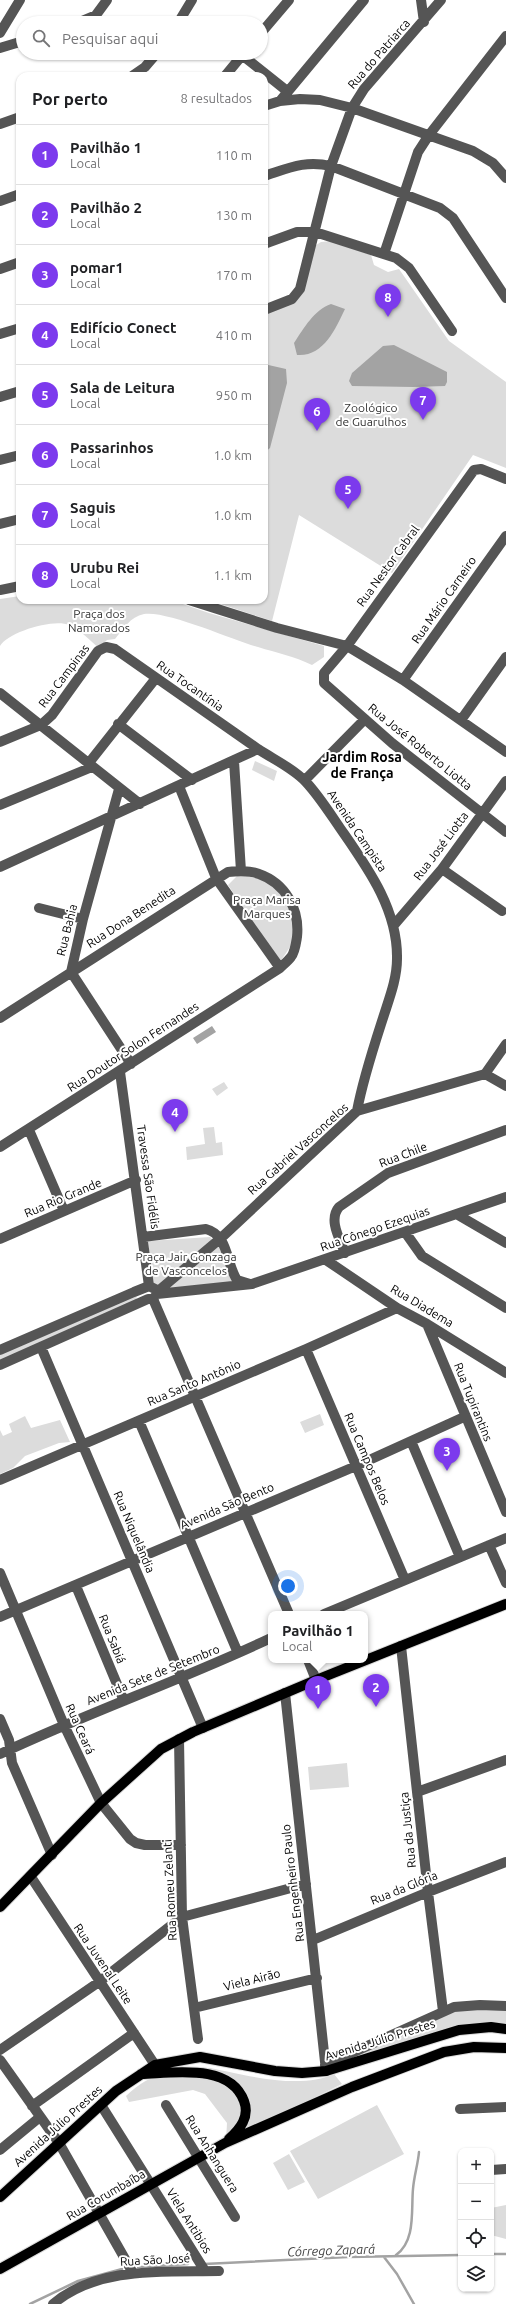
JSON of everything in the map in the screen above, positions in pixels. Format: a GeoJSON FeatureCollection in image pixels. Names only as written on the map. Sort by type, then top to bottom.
{"type":"FeatureCollection","features":[{"type":"Feature","properties":{"kind":"main road"},"geometry":{"type":"LineString","coordinates":[[368,1659],[504,1607]]}},
{"type":"Feature","properties":{"kind":"main road"},"geometry":{"type":"LineString","coordinates":[[1,1902],[31,1877],[101,1803],[146,1761],[179,1739],[358,1663]]}},
{"type":"Feature","properties":{"kind":"main road","name":"Avenida Júlio Prestes"},"geometry":{"type":"LineString","coordinates":[[0,2197],[101,2105],[140,2074],[155,2065],[200,2057],[275,2072],[302,2073],[326,2068],[459,2030],[491,2027],[506,2029]]}},
{"type":"Feature","properties":{"kind":"main road"},"geometry":{"type":"LineString","coordinates":[[225,2143],[352,2087],[444,2052],[474,2047],[506,2048]]}},
{"type":"Feature","properties":{"kind":"main road"},"geometry":{"type":"LineString","coordinates":[[140,2074],[197,2073],[214,2076],[231,2083],[241,2092],[246,2106],[246,2118],[237,2131],[225,2143]]}},
{"type":"Feature","properties":{"kind":"main road","name":"Rua Corumbaíba"},"geometry":{"type":"LineString","coordinates":[[0,2270],[225,2143]]}},
{"type":"Feature","properties":{"kind":"street"},"geometry":{"type":"LineString","coordinates":[[0,33],[20,0]]}},
{"type":"Feature","properties":{"kind":"street"},"geometry":{"type":"LineString","coordinates":[[94,16],[107,0]]}},
{"type":"Feature","properties":{"kind":"street"},"geometry":{"type":"LineString","coordinates":[[182,16],[192,0]]}},
{"type":"Feature","properties":{"kind":"street"},"geometry":{"type":"LineString","coordinates":[[268,25],[289,0]]}},
{"type":"Feature","properties":{"kind":"street"},"geometry":{"type":"LineString","coordinates":[[280,101],[364,0]]}},
{"type":"Feature","properties":{"kind":"street"},"geometry":{"type":"LineString","coordinates":[[422,0],[424,22]]}},
{"type":"Feature","properties":{"kind":"street","name":"Rua do Patriarca"},"geometry":{"type":"LineString","coordinates":[[268,308],[288,301],[296,294],[302,283],[332,166],[352,108],[364,89],[424,22],[441,0]]}},
{"type":"Feature","properties":{"kind":"street"},"geometry":{"type":"LineString","coordinates":[[384,254],[418,152],[429,135],[506,36]]}},
{"type":"Feature","properties":{"kind":"street"},"geometry":{"type":"LineString","coordinates":[[0,48],[16,43]]}},
{"type":"Feature","properties":{"kind":"street"},"geometry":{"type":"LineString","coordinates":[[137,72],[150,60]]}},
{"type":"Feature","properties":{"kind":"street"},"geometry":{"type":"LineString","coordinates":[[228,72],[238,60]]}},
{"type":"Feature","properties":{"kind":"street"},"geometry":{"type":"LineString","coordinates":[[250,60],[264,72]]}},
{"type":"Feature","properties":{"kind":"street"},"geometry":{"type":"LineString","coordinates":[[268,75],[287,91]]}},
{"type":"Feature","properties":{"kind":"street"},"geometry":{"type":"LineString","coordinates":[[268,105],[280,101],[300,99],[320,100],[352,108],[484,156],[493,163],[506,178]]}},
{"type":"Feature","properties":{"kind":"street"},"geometry":{"type":"LineString","coordinates":[[0,124],[16,118]]}},
{"type":"Feature","properties":{"kind":"street"},"geometry":{"type":"LineString","coordinates":[[268,175],[306,163],[332,166],[447,212],[506,298]]}},
{"type":"Feature","properties":{"kind":"street"},"geometry":{"type":"LineString","coordinates":[[0,201],[16,195]]}},
{"type":"Feature","properties":{"kind":"street"},"geometry":{"type":"LineString","coordinates":[[268,243],[297,232],[315,232],[396,258],[409,268],[452,331]]}},
{"type":"Feature","properties":{"kind":"street"},"geometry":{"type":"LineString","coordinates":[[0,269],[16,263]]}},
{"type":"Feature","properties":{"kind":"street"},"geometry":{"type":"LineString","coordinates":[[0,334],[16,329]]}},
{"type":"Feature","properties":{"kind":"street"},"geometry":{"type":"LineString","coordinates":[[0,397],[16,392]]}},
{"type":"Feature","properties":{"kind":"street"},"geometry":{"type":"LineString","coordinates":[[0,460],[16,456]]}},
{"type":"Feature","properties":{"kind":"street","name":"Rua Nestor Cabral"},"geometry":{"type":"LineString","coordinates":[[323,678],[324,673],[347,646],[476,469],[481,469],[506,479]]}},
{"type":"Feature","properties":{"kind":"street"},"geometry":{"type":"LineString","coordinates":[[0,524],[16,520]]}},
{"type":"Feature","properties":{"kind":"street","name":"Rua Mário Carneiro"},"geometry":{"type":"LineString","coordinates":[[403,680],[502,548],[506,536]]}},
{"type":"Feature","properties":{"kind":"street"},"geometry":{"type":"LineString","coordinates":[[0,590],[16,587]]}},
{"type":"Feature","properties":{"kind":"street"},"geometry":{"type":"LineString","coordinates":[[202,604],[277,628],[347,646],[403,680],[506,752]]}},
{"type":"Feature","properties":{"kind":"street","name":"Rua Tocantínia"},"geometry":{"type":"LineString","coordinates":[[106,647],[115,649],[258,749]]}},
{"type":"Feature","properties":{"kind":"street","name":"Rua Campinas"},"geometry":{"type":"LineString","coordinates":[[0,742],[42,725],[52,715],[98,651],[106,647]]}},
{"type":"Feature","properties":{"kind":"street"},"geometry":{"type":"LineString","coordinates":[[461,720],[506,657]]}},
{"type":"Feature","properties":{"kind":"street"},"geometry":{"type":"LineString","coordinates":[[0,805],[90,766],[118,724],[156,678]]}},
{"type":"Feature","properties":{"kind":"street","name":"Rua José Roberto Liotta"},"geometry":{"type":"LineString","coordinates":[[323,678],[324,683],[365,719],[506,832]]}},
{"type":"Feature","properties":{"kind":"street"},"geometry":{"type":"LineString","coordinates":[[0,694],[42,725],[90,766],[140,804]]}},
{"type":"Feature","properties":{"kind":"street"},"geometry":{"type":"LineString","coordinates":[[305,780],[365,719]]}},
{"type":"Feature","properties":{"kind":"street"},"geometry":{"type":"LineString","coordinates":[[118,724],[192,780]]}},
{"type":"Feature","properties":{"kind":"street"},"geometry":{"type":"LineString","coordinates":[[0,867],[258,749]]}},
{"type":"Feature","properties":{"kind":"street","name":"Avenida Campista"},"geometry":{"type":"LineString","coordinates":[[258,749],[305,780],[370,872],[394,925],[397,959],[394,983],[362,1084],[357,1111]]}},
{"type":"Feature","properties":{"kind":"street"},"geometry":{"type":"LineString","coordinates":[[234,761],[241,871]]}},
{"type":"Feature","properties":{"kind":"street","name":"Rua José Liotta"},"geometry":{"type":"LineString","coordinates":[[394,925],[442,869],[506,781]]}},
{"type":"Feature","properties":{"kind":"street"},"geometry":{"type":"LineString","coordinates":[[179,786],[216,878],[280,968],[292,957],[298,928],[296,914],[291,901],[283,889],[272,880],[257,873],[241,871],[228,872],[216,878]]}},
{"type":"Feature","properties":{"kind":"street","name":"Rua Bahia"},"geometry":{"type":"LineString","coordinates":[[119,789],[83,919],[71,972],[131,1064]]}},
{"type":"Feature","properties":{"kind":"street"},"geometry":{"type":"LineString","coordinates":[[442,869],[502,911]]}},
{"type":"Feature","properties":{"kind":"street","name":"Rua Dona Benedita"},"geometry":{"type":"LineString","coordinates":[[2,1015],[216,878]]}},
{"type":"Feature","properties":{"kind":"street"},"geometry":{"type":"LineString","coordinates":[[39,908],[83,919]]}},
{"type":"Feature","properties":{"kind":"street","name":"Rua Doutor Solon Fernandes"},"geometry":{"type":"LineString","coordinates":[[0,1147],[120,1072],[280,968]]}},
{"type":"Feature","properties":{"kind":"street"},"geometry":{"type":"LineString","coordinates":[[506,1044],[485,1074],[506,1086]]}},
{"type":"Feature","properties":{"kind":"street","name":"Travessa São Fidélis"},"geometry":{"type":"LineString","coordinates":[[120,1072],[152,1293],[194,1397],[288,1611]]}},
{"type":"Feature","properties":{"kind":"street","name":"Rua Gabriel Vasconcelos"},"geometry":{"type":"LineString","coordinates":[[152,1293],[220,1238],[357,1111],[485,1074]]}},
{"type":"Feature","properties":{"kind":"street"},"geometry":{"type":"LineString","coordinates":[[29,1130],[64,1211]]}},
{"type":"Feature","properties":{"kind":"street","name":"Rua Chile"},"geometry":{"type":"LineString","coordinates":[[345,1253],[334,1222],[336,1211],[339,1208],[388,1173],[506,1130]]}},
{"type":"Feature","properties":{"kind":"street","name":"Rua Rio Grande"},"geometry":{"type":"LineString","coordinates":[[0,1239],[136,1180]]}},
{"type":"Feature","properties":{"kind":"street","name":"Rua Cônego Ezequias"},"geometry":{"type":"LineString","coordinates":[[152,1293],[252,1284],[458,1215],[506,1197]]}},
{"type":"Feature","properties":{"kind":"street","name":"Rua Gabriel Vasconcelos"},"geometry":{"type":"LineString","coordinates":[[206,1230],[227,1225],[254,1207]]}},
{"type":"Feature","properties":{"kind":"street"},"geometry":{"type":"LineString","coordinates":[[458,1215],[506,1243]]}},
{"type":"Feature","properties":{"kind":"street"},"geometry":{"type":"LineString","coordinates":[[143,1237],[206,1230],[216,1232],[220,1238],[235,1277],[240,1282],[252,1284]]}},
{"type":"Feature","properties":{"kind":"street"},"geometry":{"type":"LineString","coordinates":[[405,1232],[422,1256],[506,1308]]}},
{"type":"Feature","properties":{"kind":"street","name":"Rua Diadema"},"geometry":{"type":"LineString","coordinates":[[326,1260],[397,1308],[427,1324],[506,1373]]}},
{"type":"Feature","properties":{"kind":"street"},"geometry":{"type":"LineString","coordinates":[[0,1350],[134,1292],[152,1293]]}},
{"type":"Feature","properties":{"kind":"street"},"geometry":{"type":"LineString","coordinates":[[0,1365],[41,1347],[152,1293]]}},
{"type":"Feature","properties":{"kind":"street","name":"Rua Santo Antônio"},"geometry":{"type":"LineString","coordinates":[[0,1480],[306,1349],[397,1308]]}},
{"type":"Feature","properties":{"kind":"street","name":"Rua Tupirantins"},"geometry":{"type":"LineString","coordinates":[[427,1324],[464,1417],[506,1512]]}},
{"type":"Feature","properties":{"kind":"street","name":"Rua Niquelândia"},"geometry":{"type":"LineString","coordinates":[[41,1347],[203,1728]]}},
{"type":"Feature","properties":{"kind":"street","name":"Rua Campos Belos"},"geometry":{"type":"LineString","coordinates":[[306,1349],[405,1580]]}},
{"type":"Feature","properties":{"kind":"street","name":"Avenida São Bento"},"geometry":{"type":"LineString","coordinates":[[0,1617],[133,1562],[244,1512],[356,1466],[464,1417]]}},
{"type":"Feature","properties":{"kind":"street"},"geometry":{"type":"LineString","coordinates":[[139,1421],[238,1653]]}},
{"type":"Feature","properties":{"kind":"street"},"geometry":{"type":"LineString","coordinates":[[411,1441],[460,1557]]}},
{"type":"Feature","properties":{"kind":"street"},"geometry":{"type":"LineString","coordinates":[[331,1611],[506,1538]]}},
{"type":"Feature","properties":{"kind":"street"},"geometry":{"type":"LineString","coordinates":[[489,1545],[506,1583]]}},
{"type":"Feature","properties":{"kind":"street","name":"Rua Ceará"},"geometry":{"type":"LineString","coordinates":[[0,1573],[64,1725],[101,1803],[130,1839],[136,1843],[145,1846],[181,1845]]}},
{"type":"Feature","properties":{"kind":"street","name":"Rua Sabiá"},"geometry":{"type":"LineString","coordinates":[[76,1586],[124,1701]]}},
{"type":"Feature","properties":{"kind":"street","name":"Avenida Sete de Setembro"},"geometry":{"type":"LineString","coordinates":[[0,1754],[64,1725],[181,1678],[268,1639]]}},
{"type":"Feature","properties":{"kind":"street","name":"Rua da Justiça"},"geometry":{"type":"LineString","coordinates":[[401,1646],[428,1892],[443,2011]]}},
{"type":"Feature","properties":{"kind":"street"},"geometry":{"type":"LineString","coordinates":[[309,1663],[316,1680]]}},
{"type":"Feature","properties":{"kind":"street","name":"Rua Engenheiro Paulo"},"geometry":{"type":"LineString","coordinates":[[285,1693],[326,2068]]}},
{"type":"Feature","properties":{"kind":"street"},"geometry":{"type":"LineString","coordinates":[[0,1719],[11,1749],[12,1763],[18,1779],[52,1855]]}},
{"type":"Feature","properties":{"kind":"street","name":"Rua Romeu Zelanti"},"geometry":{"type":"LineString","coordinates":[[179,1739],[182,1917],[198,2039]]}},
{"type":"Feature","properties":{"kind":"street"},"geometry":{"type":"LineString","coordinates":[[417,1792],[506,1760]]}},
{"type":"Feature","properties":{"kind":"street","name":"Rua da Glória"},"geometry":{"type":"LineString","coordinates":[[313,1940],[428,1892],[506,1862]]}},
{"type":"Feature","properties":{"kind":"street","name":"Rua Juvenal Leite"},"geometry":{"type":"LineString","coordinates":[[31,1877],[155,2065]]}},
{"type":"Feature","properties":{"kind":"street"},"geometry":{"type":"LineString","coordinates":[[0,2050],[99,1982],[182,1917],[306,1884]]}},
{"type":"Feature","properties":{"kind":"street","name":"Viela Airão"},"geometry":{"type":"LineString","coordinates":[[194,2008],[317,1978]]}},
{"type":"Feature","properties":{"kind":"street"},"geometry":{"type":"LineString","coordinates":[[326,2068],[443,2011],[467,2006],[506,2006]]}},
{"type":"Feature","properties":{"kind":"street"},"geometry":{"type":"LineString","coordinates":[[32,2106],[134,2034]]}},
{"type":"Feature","properties":{"kind":"street"},"geometry":{"type":"LineString","coordinates":[[0,2060],[59,2143],[101,2213],[133,2273]]}},
{"type":"Feature","properties":{"kind":"street","name":"Viela Antibios"},"geometry":{"type":"LineString","coordinates":[[101,2105],[205,2271]]}},
{"type":"Feature","properties":{"kind":"street","name":"Rua Anhanguera"},"geometry":{"type":"LineString","coordinates":[[166,2105],[235,2217]]}},
{"type":"Feature","properties":{"kind":"street"},"geometry":{"type":"LineString","coordinates":[[460,2109],[506,2106]]}},
{"type":"Feature","properties":{"kind":"street"},"geometry":{"type":"LineString","coordinates":[[0,2150],[40,2117]]}},
{"type":"Feature","properties":{"kind":"street"},"geometry":{"type":"LineString","coordinates":[[494,2170],[506,2169]]}},
{"type":"Feature","properties":{"kind":"street","name":"Rua São José"},"geometry":{"type":"LineString","coordinates":[[52,2304],[80,2286],[112,2276],[133,2273],[219,2271]]}},
{"type":"Feature","properties":{"kind":"green space","name":"Zoológico de Guarulhos"},"geometry":{"type":"Polygon","coordinates":[[[332,241],[371,255],[374,265],[388,272],[399,269],[449,341],[506,382],[506,468],[473,455],[392,573],[299,515],[272,621],[221,604],[268,604],[268,313],[289,305],[313,247],[321,242],[332,241]]]}},
{"type":"Feature","properties":{"kind":"green space","name":"Praça dos Namorados"},"geometry":{"type":"Polygon","coordinates":[[[16,597],[16,604],[183,604],[324,646],[324,657],[312,665],[200,626],[168,616],[154,614],[144,614],[135,618],[127,624],[115,639],[107,640],[99,648],[77,629],[62,623],[53,623],[21,631],[0,646],[0,599],[16,597]]]}},
{"type":"Feature","properties":{"kind":"green space"},"geometry":{"type":"Polygon","coordinates":[[[255,761],[277,771],[274,781],[252,770],[255,761]]]}},
{"type":"Feature","properties":{"kind":"green space","name":"Praça Marisa Marques"},"geometry":{"type":"Polygon","coordinates":[[[237,876],[247,876],[265,881],[278,891],[288,906],[293,922],[294,937],[291,945],[280,962],[228,885],[237,876]]]}},
{"type":"Feature","properties":{"kind":"green space"},"geometry":{"type":"Polygon","coordinates":[[[224,1082],[228,1088],[217,1096],[212,1089],[224,1082]]]}},
{"type":"Feature","properties":{"kind":"green space"},"geometry":{"type":"Polygon","coordinates":[[[214,1127],[216,1143],[222,1142],[223,1155],[187,1160],[186,1147],[205,1144],[203,1128],[214,1127]]]}},
{"type":"Feature","properties":{"kind":"green space","name":"Praça Jair Gonzaga de Vasconcelos"},"geometry":{"type":"Polygon","coordinates":[[[210,1237],[223,1250],[235,1284],[161,1292],[153,1285],[148,1241],[210,1237]]]}},
{"type":"Feature","properties":{"kind":"green space"},"geometry":{"type":"Polygon","coordinates":[[[136,1295],[137,1301],[0,1361],[0,1353],[136,1295]]]}},
{"type":"Feature","properties":{"kind":"green space"},"geometry":{"type":"Polygon","coordinates":[[[320,1414],[324,1425],[305,1433],[300,1422],[320,1414]]]}},
{"type":"Feature","properties":{"kind":"green space"},"geometry":{"type":"Polygon","coordinates":[[[25,1416],[31,1428],[60,1420],[70,1442],[59,1443],[25,1456],[13,1468],[0,1474],[0,1430],[3,1436],[12,1432],[9,1424],[25,1416]]]}},
{"type":"Feature","properties":{"kind":"green space"},"geometry":{"type":"Polygon","coordinates":[[[347,1763],[349,1787],[310,1790],[308,1767],[347,1763]]]}},
{"type":"Feature","properties":{"kind":"green space"},"geometry":{"type":"Polygon","coordinates":[[[477,2008],[506,2010],[506,2028],[491,2026],[344,2062],[452,2011],[477,2008]]]}},
{"type":"Feature","properties":{"kind":"green space"},"geometry":{"type":"Polygon","coordinates":[[[210,2068],[272,2080],[289,2081],[320,2079],[334,2074],[342,2084],[226,2141],[227,2123],[205,2094],[193,2090],[129,2102],[126,2096],[136,2087],[155,2076],[175,2071],[210,2068]]]}},
{"type":"Feature","properties":{"kind":"green space"},"geometry":{"type":"Polygon","coordinates":[[[377,2105],[404,2154],[318,2199],[290,2151],[377,2105]]]}},
{"type":"Feature","properties":{"kind":"green space"},"geometry":{"type":"Polygon","coordinates":[[[289,2154],[305,2182],[288,2190],[273,2163],[289,2154]]]}},
{"type":"Feature","properties":{"kind":"green space"},"geometry":{"type":"Polygon","coordinates":[[[506,2205],[506,2239],[494,2236],[494,2207],[506,2205]]]}},
{"type":"Feature","properties":{"kind":"shaded area"},"geometry":{"type":"Polygon","coordinates":[[[331,304],[345,309],[327,341],[314,352],[297,355],[294,343],[302,331],[314,315],[331,304]]]}},
{"type":"Feature","properties":{"kind":"shaded area"},"geometry":{"type":"Polygon","coordinates":[[[394,345],[447,372],[447,382],[445,386],[352,386],[349,381],[352,373],[383,346],[394,345]]]}},
{"type":"Feature","properties":{"kind":"shaded area"},"geometry":{"type":"Polygon","coordinates":[[[268,365],[286,369],[287,383],[270,448],[268,450],[268,365]]]}},
{"type":"Feature","properties":{"kind":"shaded area"},"geometry":{"type":"Polygon","coordinates":[[[212,1026],[216,1032],[197,1044],[193,1038],[212,1026]]]}},
{"type":"Feature","properties":{"kind":"waterway"},"geometry":{"type":"LineString","coordinates":[[396,2255],[407,2242],[410,2234],[414,2184],[419,2152]]}},
{"type":"Feature","properties":{"kind":"waterway","name":"Córrego Zapará"},"geometry":{"type":"LineString","coordinates":[[494,2254],[506,2254]]}},
{"type":"Feature","properties":{"kind":"waterway","name":"Córrego Zapará"},"geometry":{"type":"LineString","coordinates":[[204,2264],[348,2257],[458,2255]]}},
{"type":"Feature","properties":{"kind":"waterway"},"geometry":{"type":"LineString","coordinates":[[384,2257],[397,2274],[414,2304]]}},
{"type":"Feature","properties":{"kind":"waterway","name":"Córrego Zapará"},"geometry":{"type":"LineString","coordinates":[[138,2267],[188,2264]]}},
{"type":"Feature","properties":{"kind":"waterway","name":"Córrego Zapará"},"geometry":{"type":"LineString","coordinates":[[30,2304],[78,2281],[122,2269]]}},
{"type":"Feature","properties":{"kind":"place","name":"Urubu Rei"},"geometry":{"type":"Point","coordinates":[388,317]}},
{"type":"Feature","properties":{"kind":"place","name":"Saguis"},"geometry":{"type":"Point","coordinates":[423,420]}},
{"type":"Feature","properties":{"kind":"place","name":"Passarinhos"},"geometry":{"type":"Point","coordinates":[317,431]}},
{"type":"Feature","properties":{"kind":"place","name":"Sala de Leitura"},"geometry":{"type":"Point","coordinates":[348,509]}},
{"type":"Feature","properties":{"kind":"place","name":"Edifício Conect"},"geometry":{"type":"Point","coordinates":[175,1132]}},
{"type":"Feature","properties":{"kind":"place","name":"pomar1"},"geometry":{"type":"Point","coordinates":[447,1471]}},
{"type":"Feature","properties":{"kind":"place","name":"Pavilhão 2"},"geometry":{"type":"Point","coordinates":[376,1707]}},
{"type":"Feature","properties":{"kind":"place","name":"Pavilhão 1"},"geometry":{"type":"Point","coordinates":[318,1709]}},
{"type":"Feature","properties":{"kind":"district","name":"Jardim Rosa de França"},"geometry":{"type":"Point","coordinates":[362,766]}}]}
